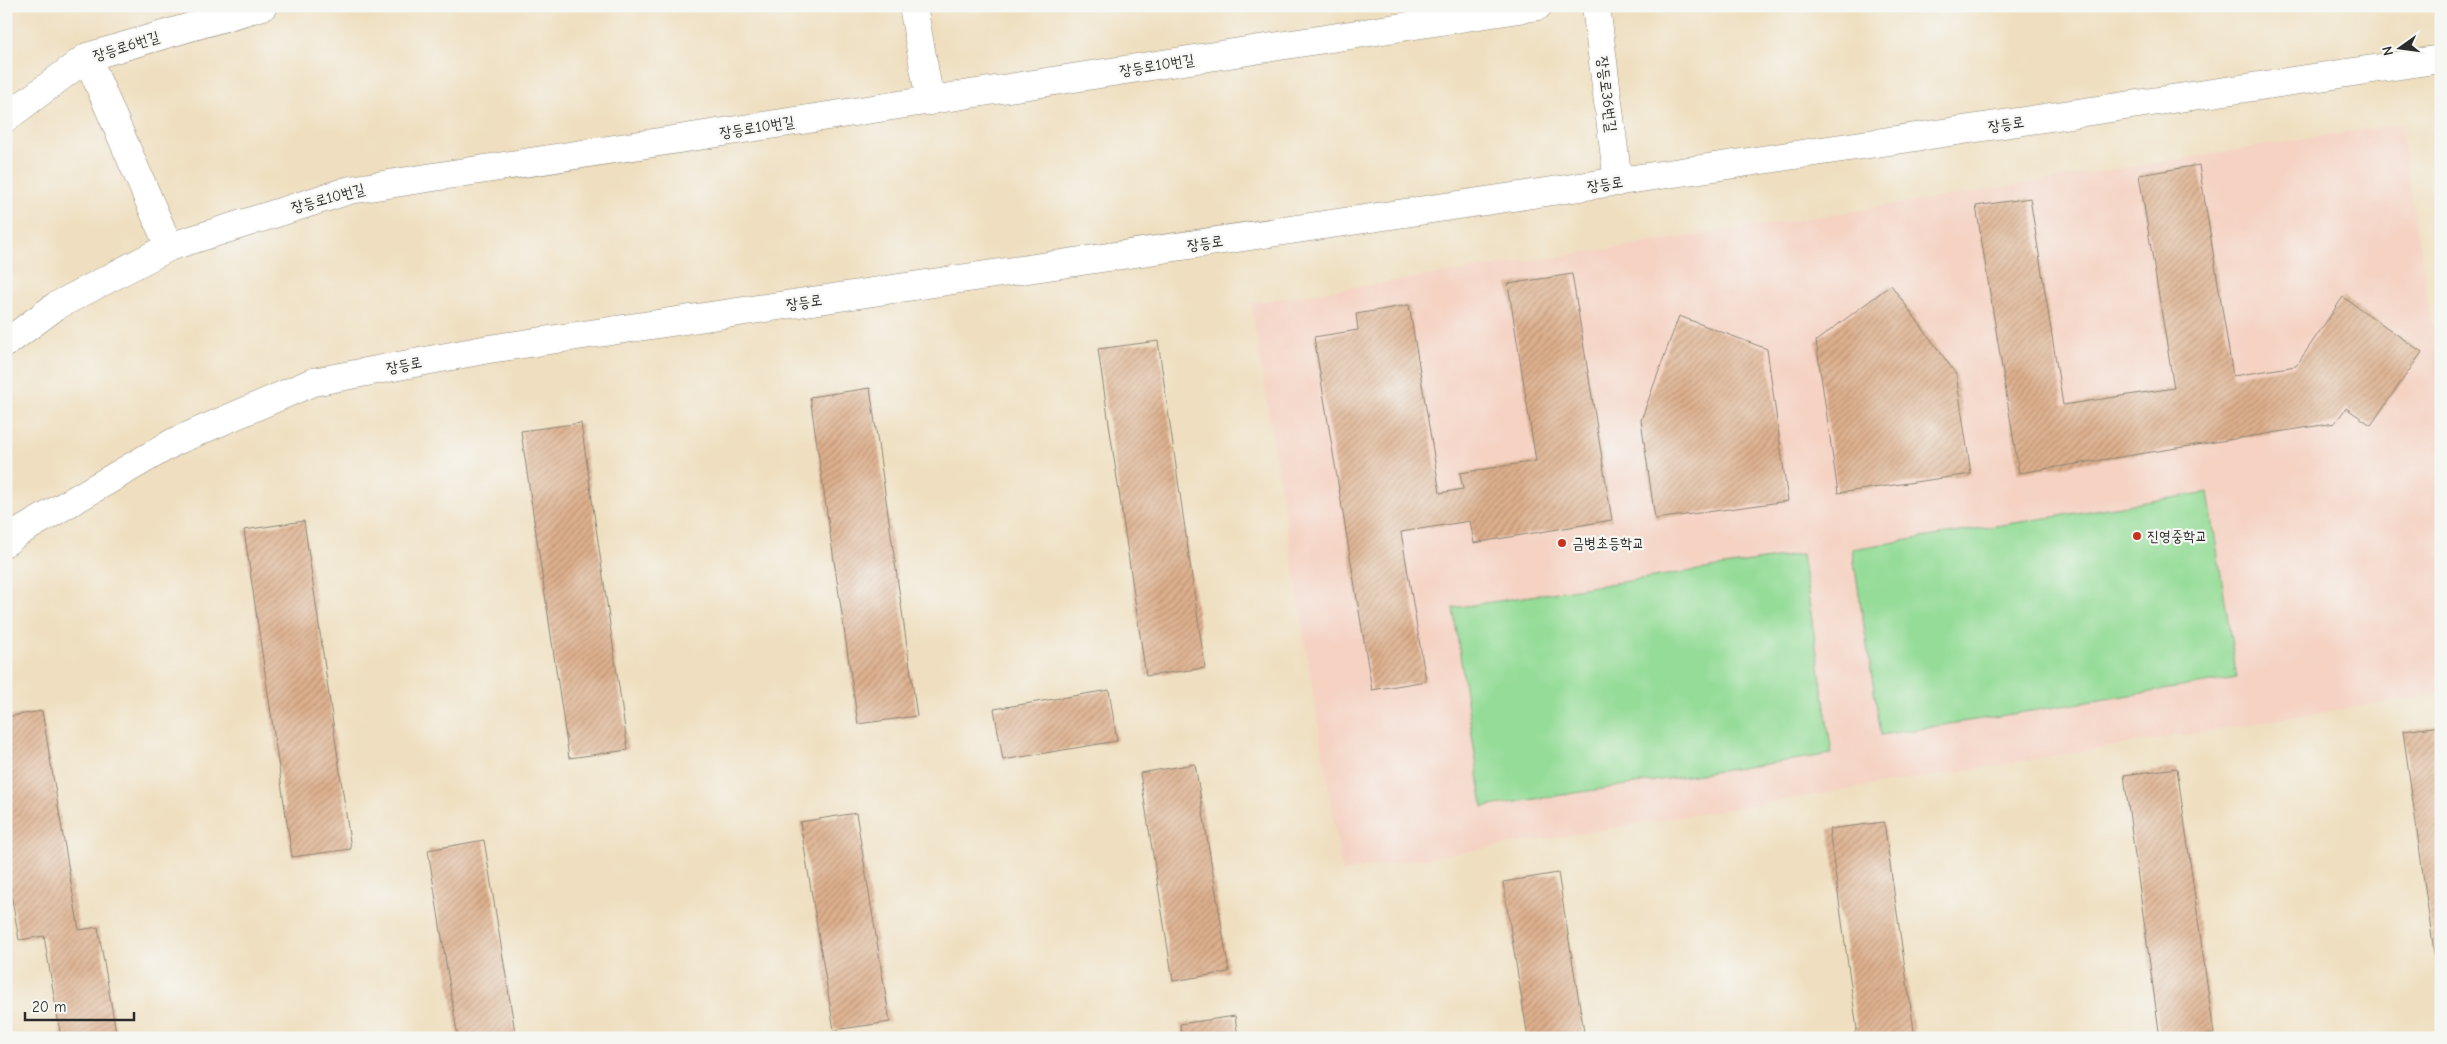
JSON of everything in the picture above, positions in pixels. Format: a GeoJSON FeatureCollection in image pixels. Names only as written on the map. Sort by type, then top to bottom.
{"type":"FeatureCollection","features":[{"type":"Feature","properties":{"kind":"main road","name":"장등로6번길"},"geometry":{"type":"LineString","coordinates":[[6,118],[87,57],[262,6]]}},
{"type":"Feature","properties":{"kind":"main road"},"geometry":{"type":"LineString","coordinates":[[913,6],[930,101]]}},
{"type":"Feature","properties":{"kind":"main road","name":"장등로10번길"},"geometry":{"type":"LineString","coordinates":[[6,343],[56,306],[169,246],[350,190],[1538,6]]}},
{"type":"Feature","properties":{"kind":"main road","name":"장등로36번길"},"geometry":{"type":"LineString","coordinates":[[1596,6],[1618,182]]}},
{"type":"Feature","properties":{"kind":"main road"},"geometry":{"type":"LineString","coordinates":[[87,57],[169,246]]}},
{"type":"Feature","properties":{"kind":"main road","name":"장등로"},"geometry":{"type":"LineString","coordinates":[[6,542],[16,534],[174,442],[314,382],[488,349],[2441,59]]}},
{"type":"Feature","properties":{"kind":"shaded area"},"geometry":{"type":"Polygon","coordinates":[[[2400,124],[2441,379],[2441,693],[1342,872],[1251,303],[1784,222],[2400,124]]]}},
{"type":"Feature","properties":{"kind":"green space"},"geometry":{"type":"Polygon","coordinates":[[[2208,492],[2237,678],[1881,735],[1852,549],[2208,492]]]}},
{"type":"Feature","properties":{"kind":"green space"},"geometry":{"type":"Polygon","coordinates":[[[1802,554],[1832,754],[1483,807],[1453,608],[1802,554]]]}},
{"type":"Feature","properties":{"kind":"building"},"geometry":{"type":"Polygon","coordinates":[[[2199,165],[2233,376],[2296,366],[2343,297],[2422,352],[2371,425],[2346,408],[2335,423],[2019,473],[1976,206],[2030,198],[2063,405],[2174,388],[2139,175],[2199,165]]]}},
{"type":"Feature","properties":{"kind":"building"},"geometry":{"type":"Polygon","coordinates":[[[1572,274],[1612,520],[1474,543],[1470,521],[1401,532],[1426,681],[1372,690],[1314,337],[1358,330],[1356,314],[1409,305],[1440,493],[1463,489],[1460,473],[1536,461],[1508,284],[1572,274]]]}},
{"type":"Feature","properties":{"kind":"building"},"geometry":{"type":"Polygon","coordinates":[[[1891,285],[1956,374],[1971,474],[1838,493],[1816,341],[1891,285]]]}},
{"type":"Feature","properties":{"kind":"building"},"geometry":{"type":"Polygon","coordinates":[[[1679,316],[1767,349],[1788,501],[1655,519],[1641,420],[1679,316]]]}},
{"type":"Feature","properties":{"kind":"building"},"geometry":{"type":"Polygon","coordinates":[[[1158,341],[1205,668],[1146,676],[1098,349],[1158,341]]]}},
{"type":"Feature","properties":{"kind":"building"},"geometry":{"type":"Polygon","coordinates":[[[870,388],[917,716],[858,724],[810,397],[870,388]]]}},
{"type":"Feature","properties":{"kind":"building"},"geometry":{"type":"Polygon","coordinates":[[[581,423],[628,750],[569,758],[521,431],[581,423]]]}},
{"type":"Feature","properties":{"kind":"building"},"geometry":{"type":"Polygon","coordinates":[[[304,521],[351,849],[292,857],[244,530],[304,521]]]}},
{"type":"Feature","properties":{"kind":"building"},"geometry":{"type":"Polygon","coordinates":[[[1109,690],[1117,741],[1003,760],[994,709],[1109,690]]]}},
{"type":"Feature","properties":{"kind":"building"},"geometry":{"type":"Polygon","coordinates":[[[42,711],[79,930],[98,927],[117,1038],[61,1038],[44,936],[19,940],[6,863],[6,717],[42,711]]]}},
{"type":"Feature","properties":{"kind":"building"},"geometry":{"type":"Polygon","coordinates":[[[2441,726],[2441,995],[2440,995],[2403,731],[2441,726]]]}},
{"type":"Feature","properties":{"kind":"building"},"geometry":{"type":"Polygon","coordinates":[[[1195,764],[1229,972],[1173,981],[1140,773],[1195,764]]]}},
{"type":"Feature","properties":{"kind":"building"},"geometry":{"type":"Polygon","coordinates":[[[2177,768],[2214,1034],[2185,1038],[2160,1038],[2124,775],[2177,768]]]}},
{"type":"Feature","properties":{"kind":"building"},"geometry":{"type":"Polygon","coordinates":[[[856,813],[890,1022],[834,1030],[800,822],[856,813]]]}},
{"type":"Feature","properties":{"kind":"building"},"geometry":{"type":"Polygon","coordinates":[[[1884,822],[1915,1038],[1851,1038],[1857,1029],[1829,829],[1884,822]]]}},
{"type":"Feature","properties":{"kind":"building"},"geometry":{"type":"Polygon","coordinates":[[[484,840],[516,1038],[458,1038],[428,850],[484,840]]]}},
{"type":"Feature","properties":{"kind":"building"},"geometry":{"type":"Polygon","coordinates":[[[1558,873],[1585,1038],[1528,1038],[1503,882],[1558,873]]]}},
{"type":"Feature","properties":{"kind":"building"},"geometry":{"type":"Polygon","coordinates":[[[1235,1016],[1238,1038],[1182,1038],[1180,1024],[1235,1016]]]}},
{"type":"Feature","properties":{"kind":"place","name":"진영중학교"},"geometry":{"type":"Point","coordinates":[2137,536]}},
{"type":"Feature","properties":{"kind":"place","name":"금병초등학교"},"geometry":{"type":"Point","coordinates":[1562,543]}}]}
